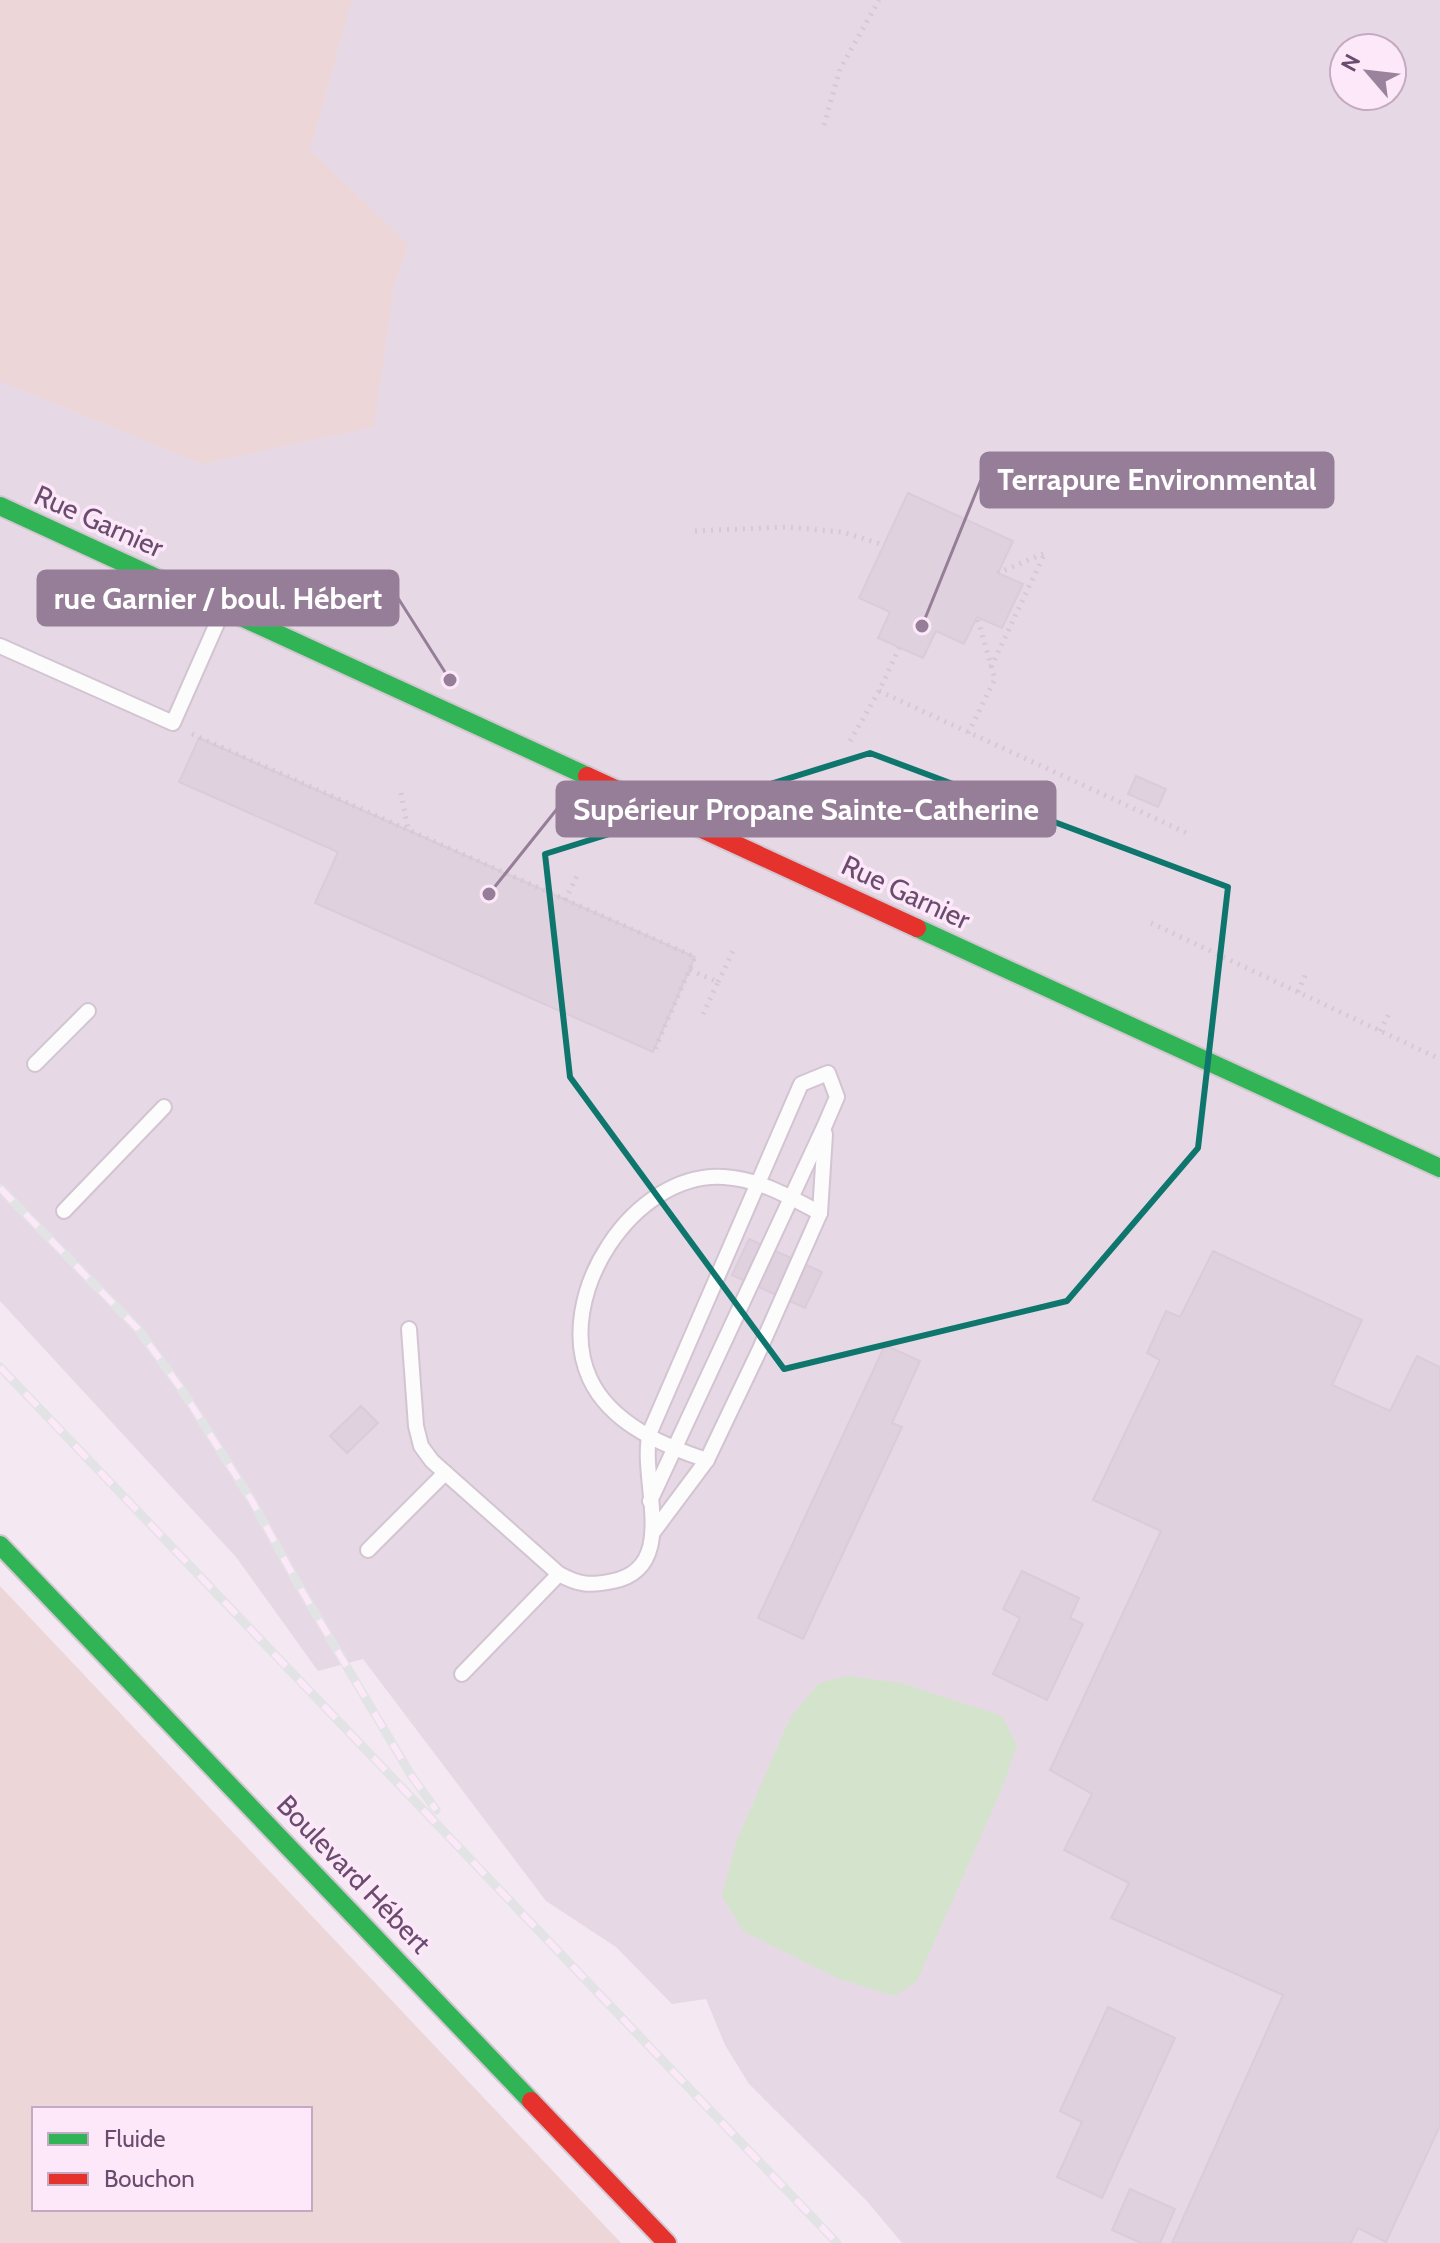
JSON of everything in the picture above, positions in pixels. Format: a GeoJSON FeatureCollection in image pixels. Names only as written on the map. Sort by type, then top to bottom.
{"type":"FeatureCollection","features":[{"type":"Feature","properties":{"kind":"street","name":"Rue Garnier"},"geometry":{"type":"LineString","coordinates":[[0,506],[1440,1168]]}},
{"type":"Feature","properties":{"kind":"street","name":"Boulevard Hébert"},"geometry":{"type":"LineString","coordinates":[[0,1545],[667,2243]]}},
{"type":"Feature","properties":{"kind":"lane"},"geometry":{"type":"LineString","coordinates":[[0,646],[173,723],[223,608]]}},
{"type":"Feature","properties":{"kind":"lane"},"geometry":{"type":"LineString","coordinates":[[35,1064],[88,1011]]}},
{"type":"Feature","properties":{"kind":"lane"},"geometry":{"type":"LineString","coordinates":[[409,1329],[416,1426],[421,1446],[445,1473],[559,1574],[575,1583],[615,1581],[631,1575],[643,1565],[652,1546],[654,1531],[650,1501],[646,1447],[649,1437],[801,1084],[828,1073],[837,1097],[650,1501]]}},
{"type":"Feature","properties":{"kind":"lane"},"geometry":{"type":"LineString","coordinates":[[64,1211],[164,1107]]}},
{"type":"Feature","properties":{"kind":"lane"},"geometry":{"type":"LineString","coordinates":[[654,1531],[707,1460],[820,1213],[825,1125]]}},
{"type":"Feature","properties":{"kind":"lane"},"geometry":{"type":"LineString","coordinates":[[707,1460],[674,1449],[632,1426],[590,1380],[579,1330],[591,1276],[618,1232],[643,1207],[673,1188],[699,1178],[723,1177],[758,1183],[820,1213]]}},
{"type":"Feature","properties":{"kind":"lane"},"geometry":{"type":"LineString","coordinates":[[368,1550],[445,1473]]}},
{"type":"Feature","properties":{"kind":"lane"},"geometry":{"type":"LineString","coordinates":[[462,1674],[559,1574]]}},
{"type":"Feature","properties":{"kind":"path"},"geometry":{"type":"LineString","coordinates":[[824,125],[840,69],[879,0]]}},
{"type":"Feature","properties":{"kind":"path"},"geometry":{"type":"LineString","coordinates":[[695,531],[787,527],[842,532],[884,545]]}},
{"type":"Feature","properties":{"kind":"path"},"geometry":{"type":"LineString","coordinates":[[991,667],[1045,553],[998,573]]}},
{"type":"Feature","properties":{"kind":"path"},"geometry":{"type":"LineString","coordinates":[[968,733],[995,679],[977,617]]}},
{"type":"Feature","properties":{"kind":"path"},"geometry":{"type":"LineString","coordinates":[[850,741],[899,648]]}},
{"type":"Feature","properties":{"kind":"path"},"geometry":{"type":"LineString","coordinates":[[879,691],[1189,834]]}},
{"type":"Feature","properties":{"kind":"path"},"geometry":{"type":"LineString","coordinates":[[199,738],[695,957],[655,1049]]}},
{"type":"Feature","properties":{"kind":"path"},"geometry":{"type":"LineString","coordinates":[[401,793],[408,830]]}},
{"type":"Feature","properties":{"kind":"path"},"geometry":{"type":"LineString","coordinates":[[565,900],[579,872]]}},
{"type":"Feature","properties":{"kind":"path"},"geometry":{"type":"LineString","coordinates":[[1151,923],[1440,1059]]}},
{"type":"Feature","properties":{"kind":"path"},"geometry":{"type":"LineString","coordinates":[[703,1014],[735,947]]}},
{"type":"Feature","properties":{"kind":"path"},"geometry":{"type":"LineString","coordinates":[[690,970],[718,982]]}},
{"type":"Feature","properties":{"kind":"path"},"geometry":{"type":"LineString","coordinates":[[1298,992],[1306,973]]}},
{"type":"Feature","properties":{"kind":"path"},"geometry":{"type":"LineString","coordinates":[[1380,1031],[1390,1012]]}},
{"type":"Feature","properties":{"kind":"highlighted area"},"geometry":{"type":"Polygon","coordinates":[[[870,753],[1228,887],[1198,1148],[1067,1301],[784,1369],[570,1077],[545,854],[870,753]]]}},
{"type":"Feature","properties":{"kind":"shaded area"},"geometry":{"type":"Polygon","coordinates":[[[0,0],[1440,0],[1440,2243],[902,2243],[866,2200],[749,2084],[725,2045],[706,1999],[672,2004],[616,1947],[546,1901],[363,1659],[318,1671],[236,1557],[0,1301],[0,0]]]}},
{"type":"Feature","properties":{"kind":"shaded area"},"geometry":{"type":"Polygon","coordinates":[[[0,0],[352,0],[310,150],[408,244],[394,286],[374,427],[202,464],[0,381],[0,0]]]}},
{"type":"Feature","properties":{"kind":"shaded area"},"geometry":{"type":"Polygon","coordinates":[[[0,1586],[621,2243],[0,2243],[0,1586]]]}},
{"type":"Feature","properties":{"kind":"shaded area"},"geometry":{"type":"Polygon","coordinates":[[[848,1676],[901,1683],[1002,1716],[1017,1745],[1002,1788],[917,1981],[895,1996],[839,1979],[743,1931],[722,1896],[737,1840],[790,1718],[819,1683],[848,1676]]]}},
{"type":"Feature","properties":{"kind":"building"},"geometry":{"type":"Polygon","coordinates":[[[908,493],[1013,541],[998,573],[1023,584],[1002,628],[977,617],[964,644],[936,631],[923,658],[878,638],[890,612],[859,598],[908,493]]]}},
{"type":"Feature","properties":{"kind":"building"},"geometry":{"type":"Polygon","coordinates":[[[199,738],[695,957],[653,1052],[315,903],[338,852],[179,782],[199,738]]]}},
{"type":"Feature","properties":{"kind":"building"},"geometry":{"type":"Polygon","coordinates":[[[1136,776],[1166,789],[1158,807],[1128,794],[1136,776]]]}},
{"type":"Feature","properties":{"kind":"building"},"geometry":{"type":"Polygon","coordinates":[[[749,1239],[822,1272],[805,1308],[732,1275],[749,1239]]]}},
{"type":"Feature","properties":{"kind":"building"},"geometry":{"type":"Polygon","coordinates":[[[1213,1251],[1362,1320],[1332,1385],[1390,1411],[1417,1356],[1440,1367],[1440,2126],[1386,2242],[1358,2228],[1351,2243],[1172,2243],[1283,1995],[1111,1918],[1129,1883],[1064,1850],[1092,1794],[1050,1770],[1161,1531],[1093,1500],[1160,1360],[1147,1353],[1166,1311],[1180,1317],[1213,1251]]]}},
{"type":"Feature","properties":{"kind":"building"},"geometry":{"type":"Polygon","coordinates":[[[885,1345],[920,1361],[892,1423],[902,1427],[803,1639],[758,1618],[885,1345]]]}},
{"type":"Feature","properties":{"kind":"building"},"geometry":{"type":"Polygon","coordinates":[[[361,1406],[378,1423],[347,1453],[330,1436],[361,1406]]]}},
{"type":"Feature","properties":{"kind":"building"},"geometry":{"type":"Polygon","coordinates":[[[1022,1571],[1079,1598],[1070,1618],[1083,1624],[1047,1700],[993,1674],[1020,1618],[1003,1609],[1022,1571]]]}},
{"type":"Feature","properties":{"kind":"building"},"geometry":{"type":"Polygon","coordinates":[[[1108,2007],[1175,2038],[1102,2198],[1057,2177],[1082,2122],[1060,2111],[1108,2007]]]}},
{"type":"Feature","properties":{"kind":"building"},"geometry":{"type":"Polygon","coordinates":[[[1130,2189],[1175,2209],[1160,2243],[1141,2243],[1112,2230],[1130,2189]]]}},
{"type":"Feature","properties":{"kind":"railway"},"geometry":{"type":"LineString","coordinates":[[0,1188],[138,1329],[182,1390],[252,1501],[411,1775],[436,1810]]}},
{"type":"Feature","properties":{"kind":"railway"},"geometry":{"type":"LineString","coordinates":[[0,1367],[837,2243]]}},
{"type":"Feature","properties":{"kind":"traffic: fast"},"geometry":{"type":"LineString","coordinates":[[0,506],[587,776]]}},
{"type":"Feature","properties":{"kind":"traffic: fast"},"geometry":{"type":"LineString","coordinates":[[917,928],[1440,1168]]}},
{"type":"Feature","properties":{"kind":"traffic: fast"},"geometry":{"type":"LineString","coordinates":[[0,1545],[531,2101]]}},
{"type":"Feature","properties":{"kind":"traffic: jam"},"geometry":{"type":"LineString","coordinates":[[587,776],[917,928]]}},
{"type":"Feature","properties":{"kind":"traffic: jam"},"geometry":{"type":"LineString","coordinates":[[531,2101],[667,2243]]}},
{"type":"Feature","properties":{"kind":"place","name":"Terrapure Environmental"},"geometry":{"type":"Point","coordinates":[922,626]}},
{"type":"Feature","properties":{"kind":"place","name":"rue Garnier / boul. Hébert"},"geometry":{"type":"Point","coordinates":[450,680]}},
{"type":"Feature","properties":{"kind":"place","name":"Supérieur Propane Sainte-Catherine"},"geometry":{"type":"Point","coordinates":[489,894]}}]}
